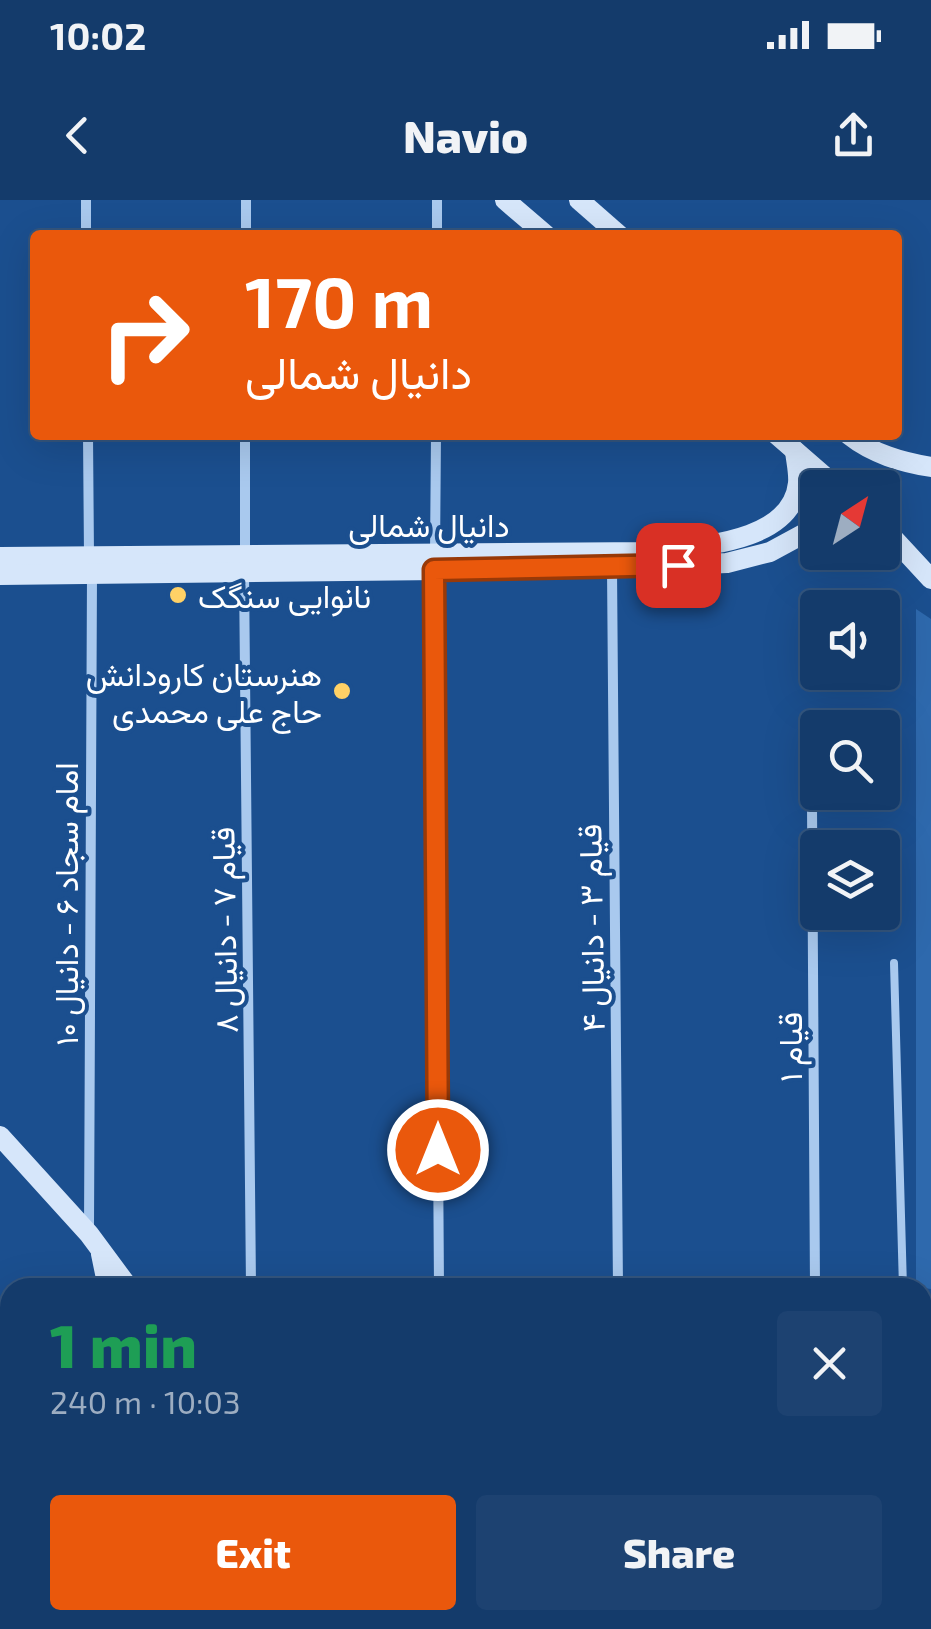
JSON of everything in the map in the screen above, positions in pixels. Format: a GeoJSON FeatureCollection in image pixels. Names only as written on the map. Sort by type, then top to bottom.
{"type":"FeatureCollection","features":[{"type":"Feature","properties":{"kind":"main road"},"geometry":{"type":"LineString","coordinates":[[506,200],[540,230]]}},
{"type":"Feature","properties":{"kind":"main road"},"geometry":{"type":"LineString","coordinates":[[579,200],[613,230]]}},
{"type":"Feature","properties":{"kind":"main road"},"geometry":{"type":"LineString","coordinates":[[782,440],[817,470]]}},
{"type":"Feature","properties":{"kind":"main road"},"geometry":{"type":"LineString","coordinates":[[856,440],[900,462],[931,467]]}},
{"type":"Feature","properties":{"kind":"main road","name":"دانیال شمالی"},"geometry":{"type":"LineString","coordinates":[[434,562],[612,568],[701,555],[773,524],[792,503],[798,484],[795,451]]}},
{"type":"Feature","properties":{"kind":"main road","name":"دانیال شمالی"},"geometry":{"type":"LineString","coordinates":[[0,557],[90,565],[245,564],[434,562],[650,552],[701,555],[727,563],[770,552],[800,536]]}},
{"type":"Feature","properties":{"kind":"main road"},"geometry":{"type":"LineString","coordinates":[[900,545],[931,578]]}},
{"type":"Feature","properties":{"kind":"main road","name":"دانیال شمالی"},"geometry":{"type":"LineString","coordinates":[[0,575],[90,565]]}},
{"type":"Feature","properties":{"kind":"main road"},"geometry":{"type":"LineString","coordinates":[[0,1136],[94,1241],[122,1278]]}},
{"type":"Feature","properties":{"kind":"main road"},"geometry":{"type":"LineString","coordinates":[[94,1241],[105,1278]]}},
{"type":"Feature","properties":{"kind":"street"},"geometry":{"type":"LineString","coordinates":[[86,200],[86,230]]}},
{"type":"Feature","properties":{"kind":"street"},"geometry":{"type":"LineString","coordinates":[[246,200],[246,230]]}},
{"type":"Feature","properties":{"kind":"street"},"geometry":{"type":"LineString","coordinates":[[437,200],[437,230]]}},
{"type":"Feature","properties":{"kind":"street","name":"امام سجاد ۶ - دانیال ۱۰"},"geometry":{"type":"LineString","coordinates":[[88,440],[94,1241]]}},
{"type":"Feature","properties":{"kind":"street","name":"قیام ۷ - دانیال ۸"},"geometry":{"type":"LineString","coordinates":[[246,440],[251,1278]]}},
{"type":"Feature","properties":{"kind":"street"},"geometry":{"type":"LineString","coordinates":[[436,440],[439,1278]]}},
{"type":"Feature","properties":{"kind":"street","name":"قیام ۳ - دانیال ۴"},"geometry":{"type":"LineString","coordinates":[[612,568],[618,1278]]}},
{"type":"Feature","properties":{"kind":"street","name":"قیام ۱"},"geometry":{"type":"LineString","coordinates":[[812,810],[815,1278]]}},
{"type":"Feature","properties":{"kind":"lane"},"geometry":{"type":"LineString","coordinates":[[894,963],[904,1278]]}},
{"type":"Feature","properties":{"kind":"shaded area"},"geometry":{"type":"Polygon","coordinates":[[[916,609],[931,619],[931,1278],[916,1278],[916,609]]]}},
{"type":"Feature","properties":{"kind":"place","name":"نانوایی سنگک"},"geometry":{"type":"Point","coordinates":[178,595]}},
{"type":"Feature","properties":{"kind":"place","name":"هنرستان کارودانش حاج علی محمدی"},"geometry":{"type":"Point","coordinates":[342,691]}},
{"type":"Feature","properties":{"kind":"route"},"geometry":{"type":"LineString","coordinates":[[438,1150],[434,570],[678,565]]}}]}
